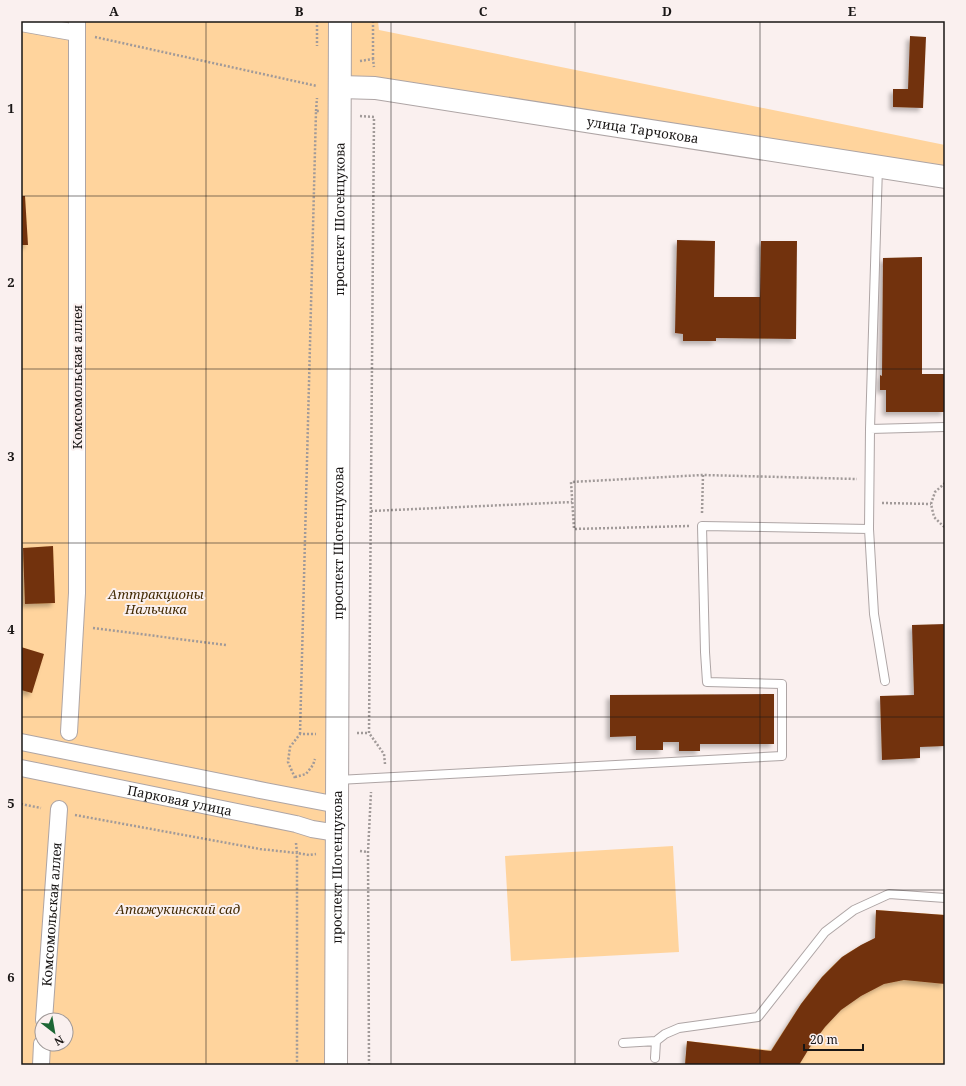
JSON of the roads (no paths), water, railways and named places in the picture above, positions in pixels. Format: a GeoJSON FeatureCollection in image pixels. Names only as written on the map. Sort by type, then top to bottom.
{"type":"FeatureCollection","features":[{"type":"Feature","properties":{"kind":"street","name":"проспект Шогенцукова"},"geometry":{"type":"LineString","coordinates":[[336,1065],[340,21]]}},
{"type":"Feature","properties":{"kind":"street"},"geometry":{"type":"LineString","coordinates":[[21,23],[77,27]]}},
{"type":"Feature","properties":{"kind":"street","name":"Комсомольская аллея"},"geometry":{"type":"LineString","coordinates":[[69,732],[77,593],[77,27]]}},
{"type":"Feature","properties":{"kind":"street","name":"улица Тарчокова"},"geometry":{"type":"LineString","coordinates":[[340,87],[375,88],[945,177]]}},
{"type":"Feature","properties":{"kind":"street","name":"Парковая улица"},"geometry":{"type":"LineString","coordinates":[[21,742],[338,805]]}},
{"type":"Feature","properties":{"kind":"street","name":"Парковая улица"},"geometry":{"type":"LineString","coordinates":[[21,768],[337,833]]}},
{"type":"Feature","properties":{"kind":"street","name":"Комсомольская аллея"},"geometry":{"type":"LineString","coordinates":[[45,1012],[59,810]]}},
{"type":"Feature","properties":{"kind":"street"},"geometry":{"type":"LineString","coordinates":[[41,1065],[42,1052]]}},
{"type":"Feature","properties":{"kind":"lane"},"geometry":{"type":"LineString","coordinates":[[878,166],[870,429],[869,529],[874,614],[885,681]]}},
{"type":"Feature","properties":{"kind":"lane"},"geometry":{"type":"LineString","coordinates":[[870,429],[945,427]]}},
{"type":"Feature","properties":{"kind":"lane"},"geometry":{"type":"LineString","coordinates":[[338,780],[782,756],[782,684],[707,682],[702,526],[869,529]]}},
{"type":"Feature","properties":{"kind":"lane"},"geometry":{"type":"LineString","coordinates":[[624,1043],[656,1041],[665,1034],[679,1028],[758,1017],[825,932],[854,910],[888,894],[945,898]]}},
{"type":"Feature","properties":{"kind":"lane"},"geometry":{"type":"LineString","coordinates":[[655,1058],[656,1041]]}},
{"type":"Feature","properties":{"kind":"park label","name":"Аттракционы Нальчика"},"geometry":{"type":"Point","coordinates":[156,602]}},
{"type":"Feature","properties":{"kind":"park label","name":"Атажукинский сад"},"geometry":{"type":"Point","coordinates":[178,909]}}]}
